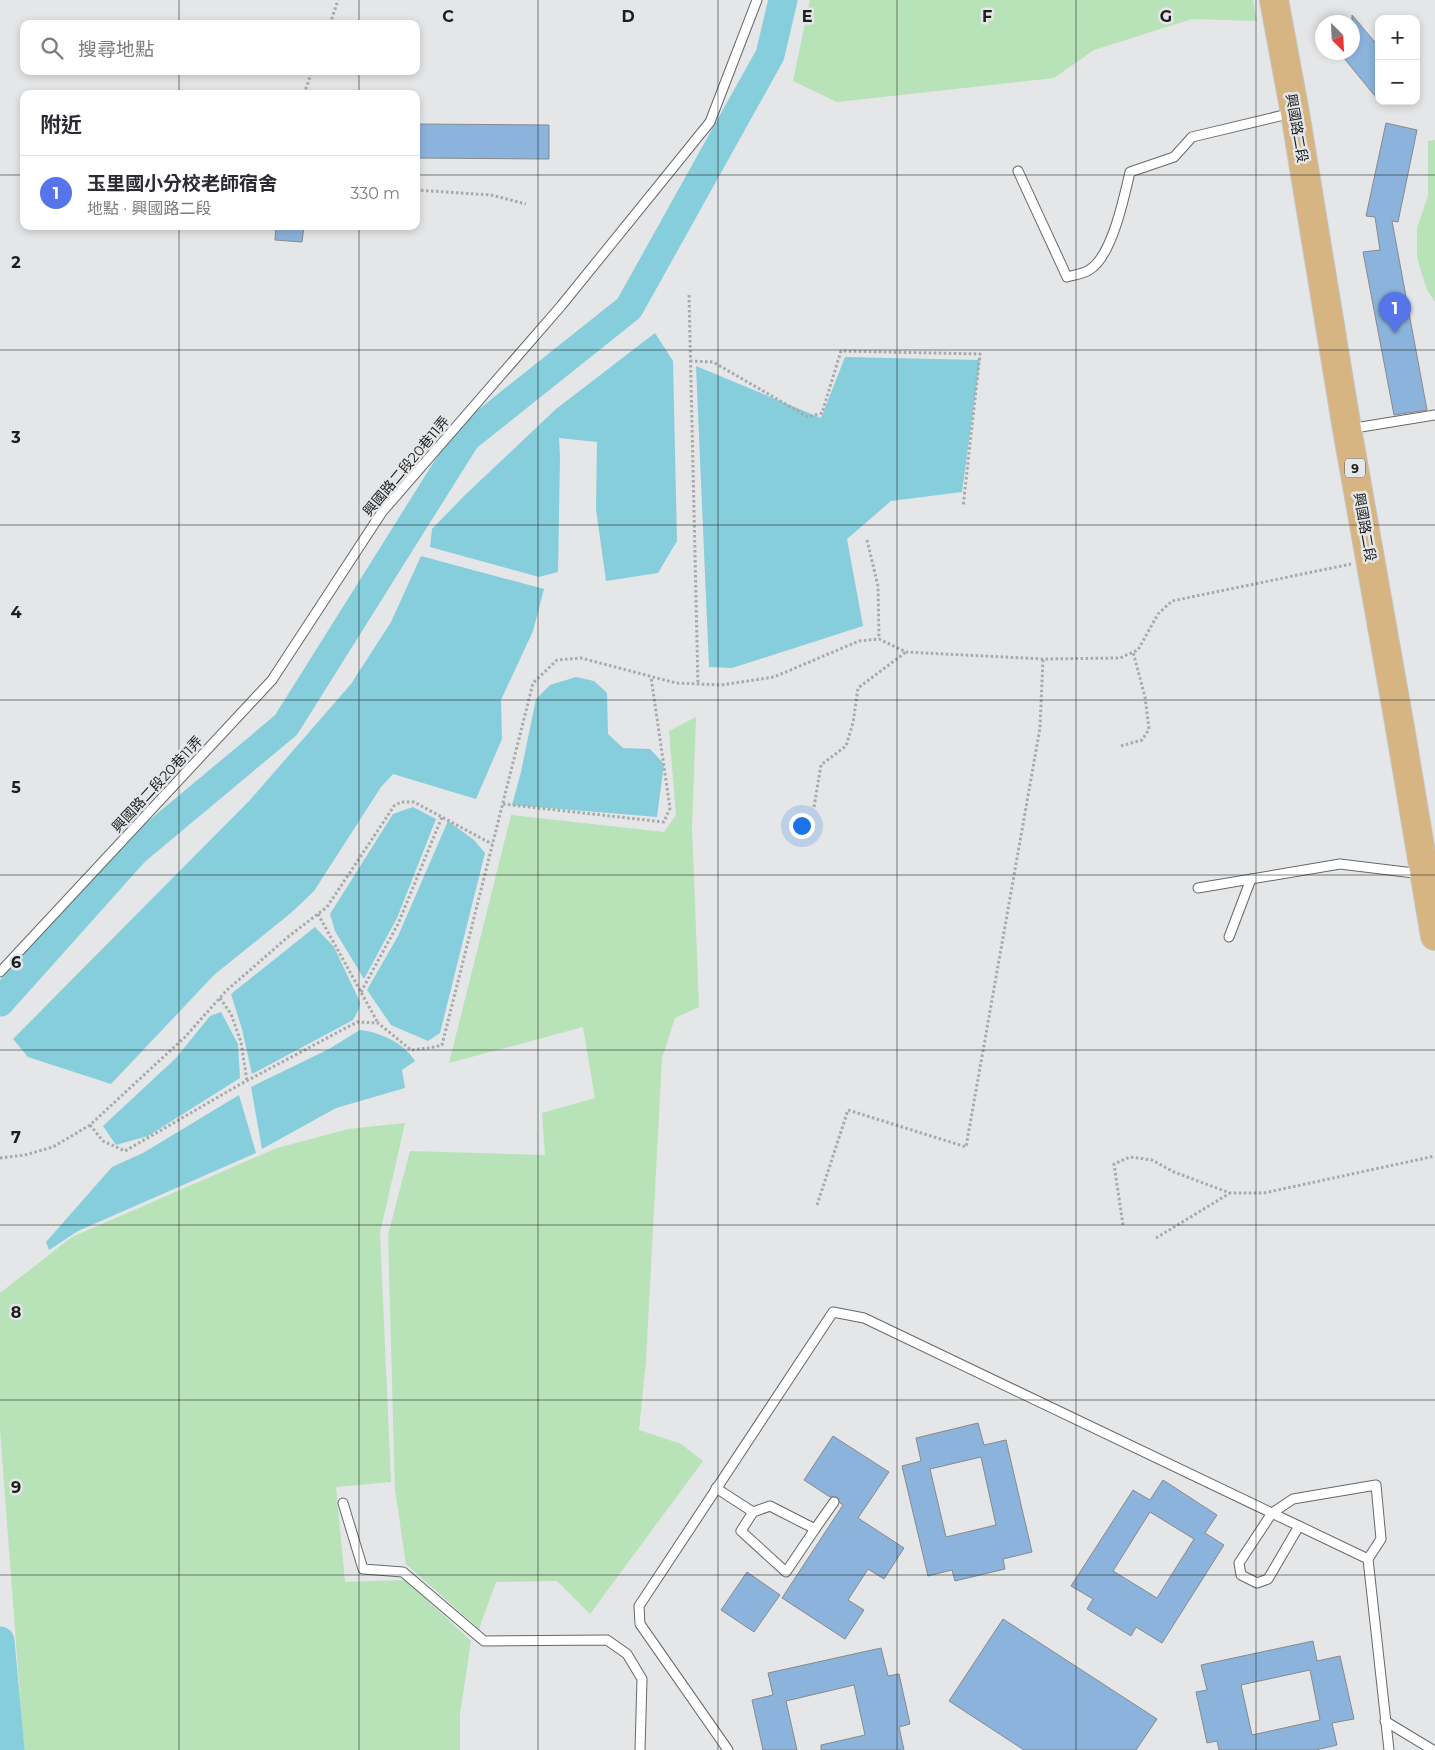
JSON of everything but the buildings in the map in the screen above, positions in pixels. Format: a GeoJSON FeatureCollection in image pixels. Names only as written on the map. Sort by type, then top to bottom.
{"type":"FeatureCollection","features":[{"type":"Feature","properties":{"kind":"main road","name":"興國路二段"},"geometry":{"type":"LineString","coordinates":[[1274,0],[1295,113],[1347,429],[1430,863]]}},
{"type":"Feature","properties":{"kind":"main road","name":"興國路二段"},"geometry":{"type":"LineString","coordinates":[[1288,0],[1309,110],[1361,427],[1386,557],[1430,863],[1435,936]]}},
{"type":"Feature","properties":{"kind":"lane","name":"興國路二段20巷11弄"},"geometry":{"type":"LineString","coordinates":[[0,972],[272,680],[382,512],[561,306],[710,122],[758,0]]}},
{"type":"Feature","properties":{"kind":"lane"},"geometry":{"type":"LineString","coordinates":[[1018,171],[1067,277],[1089,270],[1100,261],[1119,218],[1130,172],[1174,157],[1192,137],[1295,113]]}},
{"type":"Feature","properties":{"kind":"lane"},"geometry":{"type":"LineString","coordinates":[[1361,427],[1435,415]]}},
{"type":"Feature","properties":{"kind":"lane"},"geometry":{"type":"LineString","coordinates":[[1198,888],[1340,864],[1430,863]]}},
{"type":"Feature","properties":{"kind":"lane"},"geometry":{"type":"LineString","coordinates":[[1229,937],[1251,879]]}},
{"type":"Feature","properties":{"kind":"lane"},"geometry":{"type":"LineString","coordinates":[[728,1750],[640,1624],[639,1606],[833,1312],[864,1318],[1368,1559]]}},
{"type":"Feature","properties":{"kind":"lane"},"geometry":{"type":"LineString","coordinates":[[1298,1526],[1268,1579],[1257,1583],[1241,1575],[1239,1563],[1272,1513],[1293,1499],[1376,1485],[1381,1538],[1368,1559],[1389,1750]]}},
{"type":"Feature","properties":{"kind":"lane"},"geometry":{"type":"LineString","coordinates":[[716,1488],[753,1512]]}},
{"type":"Feature","properties":{"kind":"lane"},"geometry":{"type":"LineString","coordinates":[[815,1529],[770,1506],[753,1512],[741,1531],[786,1572],[834,1502]]}},
{"type":"Feature","properties":{"kind":"lane"},"geometry":{"type":"LineString","coordinates":[[343,1503],[363,1570],[403,1572],[484,1641],[607,1640],[627,1654],[642,1679],[640,1750]]}},
{"type":"Feature","properties":{"kind":"lane"},"geometry":{"type":"LineString","coordinates":[[1385,1721],[1433,1750]]}},
{"type":"Feature","properties":{"kind":"path"},"geometry":{"type":"LineString","coordinates":[[331,20],[338,0]]}},
{"type":"Feature","properties":{"kind":"path"},"geometry":{"type":"LineString","coordinates":[[305,90],[311,75]]}},
{"type":"Feature","properties":{"kind":"path"},"geometry":{"type":"LineString","coordinates":[[420,190],[491,195],[526,204]]}},
{"type":"Feature","properties":{"kind":"path"},"geometry":{"type":"LineString","coordinates":[[689,295],[698,684]]}},
{"type":"Feature","properties":{"kind":"path"},"geometry":{"type":"LineString","coordinates":[[690,361],[713,362],[808,418],[822,413],[840,351],[980,354],[963,507]]}},
{"type":"Feature","properties":{"kind":"path"},"geometry":{"type":"LineString","coordinates":[[867,540],[878,586],[879,639]]}},
{"type":"Feature","properties":{"kind":"path"},"geometry":{"type":"LineString","coordinates":[[318,914],[378,1024],[412,1050],[442,1045],[533,684],[557,660],[581,658],[676,683],[721,685],[774,677],[858,641],[879,639],[906,652],[1043,659],[1120,658],[1138,650],[1158,614],[1172,601],[1372,560]]}},
{"type":"Feature","properties":{"kind":"path"},"geometry":{"type":"LineString","coordinates":[[814,807],[821,765],[846,746],[853,723],[858,688],[906,652]]}},
{"type":"Feature","properties":{"kind":"path"},"geometry":{"type":"LineString","coordinates":[[1121,746],[1142,740],[1148,729],[1146,697],[1133,652]]}},
{"type":"Feature","properties":{"kind":"path"},"geometry":{"type":"LineString","coordinates":[[817,1205],[848,1110],[966,1147],[1040,728],[1043,659]]}},
{"type":"Feature","properties":{"kind":"path"},"geometry":{"type":"LineString","coordinates":[[503,804],[664,822],[670,808],[651,677]]}},
{"type":"Feature","properties":{"kind":"path"},"geometry":{"type":"LineString","coordinates":[[0,1158],[25,1155],[53,1147],[90,1125],[185,1037],[219,998],[289,936],[327,907],[394,806],[401,802],[414,802],[492,844]]}},
{"type":"Feature","properties":{"kind":"path"},"geometry":{"type":"LineString","coordinates":[[361,992],[398,924],[442,816]]}},
{"type":"Feature","properties":{"kind":"path"},"geometry":{"type":"LineString","coordinates":[[219,998],[231,1014],[241,1042],[247,1081]]}},
{"type":"Feature","properties":{"kind":"path"},"geometry":{"type":"LineString","coordinates":[[90,1125],[103,1141],[125,1151],[247,1081],[357,1022],[378,1024]]}},
{"type":"Feature","properties":{"kind":"path"},"geometry":{"type":"LineString","coordinates":[[1123,1225],[1114,1164],[1130,1157],[1152,1160],[1174,1172],[1230,1193],[1264,1193],[1435,1156]]}},
{"type":"Feature","properties":{"kind":"path"},"geometry":{"type":"LineString","coordinates":[[1156,1238],[1230,1193]]}},
{"type":"Feature","properties":{"kind":"green space"},"geometry":{"type":"Polygon","coordinates":[[[810,0],[1253,0],[1257,21],[1192,19],[1094,50],[1054,78],[837,102],[793,81],[810,0]]]}},
{"type":"Feature","properties":{"kind":"green space"},"geometry":{"type":"Polygon","coordinates":[[[1435,140],[1435,302],[1427,290],[1417,258],[1417,228],[1428,196],[1428,141],[1435,140]]]}},
{"type":"Feature","properties":{"kind":"green space"},"geometry":{"type":"Polygon","coordinates":[[[696,717],[692,827],[699,1007],[675,1018],[662,1058],[646,1361],[639,1430],[681,1444],[703,1461],[590,1614],[557,1581],[496,1582],[479,1629],[406,1564],[395,1490],[388,1235],[410,1151],[545,1155],[542,1113],[595,1098],[583,1027],[449,1063],[511,815],[664,832],[676,815],[669,731],[696,717]]]}},
{"type":"Feature","properties":{"kind":"green space"},"geometry":{"type":"Polygon","coordinates":[[[405,1123],[380,1233],[391,1482],[336,1487],[345,1582],[406,1580],[471,1641],[460,1714],[460,1750],[24,1750],[0,1429],[0,1293],[72,1237],[277,1148],[349,1129],[405,1123]]]}},
{"type":"Feature","properties":{"kind":"water"},"geometry":{"type":"Polygon","coordinates":[[[655,333],[673,361],[677,541],[658,573],[606,581],[596,509],[597,442],[559,438],[558,572],[539,577],[430,547],[432,529],[464,496],[556,409],[655,333]]]}},
{"type":"Feature","properties":{"kind":"water"},"geometry":{"type":"Polygon","coordinates":[[[845,357],[980,360],[962,492],[891,501],[847,539],[863,626],[732,668],[709,667],[696,366],[821,418],[845,357]]]}},
{"type":"Feature","properties":{"kind":"water"},"geometry":{"type":"Polygon","coordinates":[[[421,556],[544,589],[533,631],[501,700],[502,739],[476,799],[393,774],[381,787],[314,891],[292,912],[214,975],[111,1084],[28,1057],[13,1039],[250,800],[351,684],[391,622],[421,556]]]}},
{"type":"Feature","properties":{"kind":"water"},"geometry":{"type":"Polygon","coordinates":[[[576,677],[594,681],[607,693],[608,734],[623,748],[650,749],[664,764],[657,817],[512,805],[536,699],[550,685],[576,677]]]}},
{"type":"Feature","properties":{"kind":"water"},"geometry":{"type":"Polygon","coordinates":[[[413,807],[436,819],[397,918],[364,979],[335,931],[330,914],[393,814],[413,807]]]}},
{"type":"Feature","properties":{"kind":"water"},"geometry":{"type":"Polygon","coordinates":[[[448,821],[474,840],[485,853],[440,1033],[428,1041],[391,1025],[367,990],[398,936],[448,821]]]}},
{"type":"Feature","properties":{"kind":"water"},"geometry":{"type":"Polygon","coordinates":[[[315,927],[334,947],[360,1002],[359,1009],[353,1020],[252,1074],[242,1029],[231,994],[315,927]]]}},
{"type":"Feature","properties":{"kind":"water"},"geometry":{"type":"Polygon","coordinates":[[[221,1012],[238,1044],[240,1078],[148,1136],[116,1145],[103,1126],[176,1058],[210,1016],[221,1012]]]}},
{"type":"Feature","properties":{"kind":"water"},"geometry":{"type":"Polygon","coordinates":[[[360,1030],[375,1033],[391,1040],[405,1049],[415,1061],[402,1070],[405,1088],[336,1108],[262,1149],[251,1087],[329,1049],[360,1030]]]}},
{"type":"Feature","properties":{"kind":"water"},"geometry":{"type":"Polygon","coordinates":[[[239,1095],[256,1153],[78,1231],[49,1250],[46,1242],[112,1167],[143,1153],[239,1095]]]}},
{"type":"Feature","properties":{"kind":"waterway"},"geometry":{"type":"LineString","coordinates":[[0,1002],[135,851],[286,725],[466,438],[629,308],[770,55],[783,0]]}},
{"type":"Feature","properties":{"kind":"waterway"},"geometry":{"type":"LineString","coordinates":[[0,1641],[10,1750]]}},
{"type":"Feature","properties":{"kind":"place","name":"玉里國小分校老師宿舍"},"geometry":{"type":"Point","coordinates":[1395,333]}}]}
